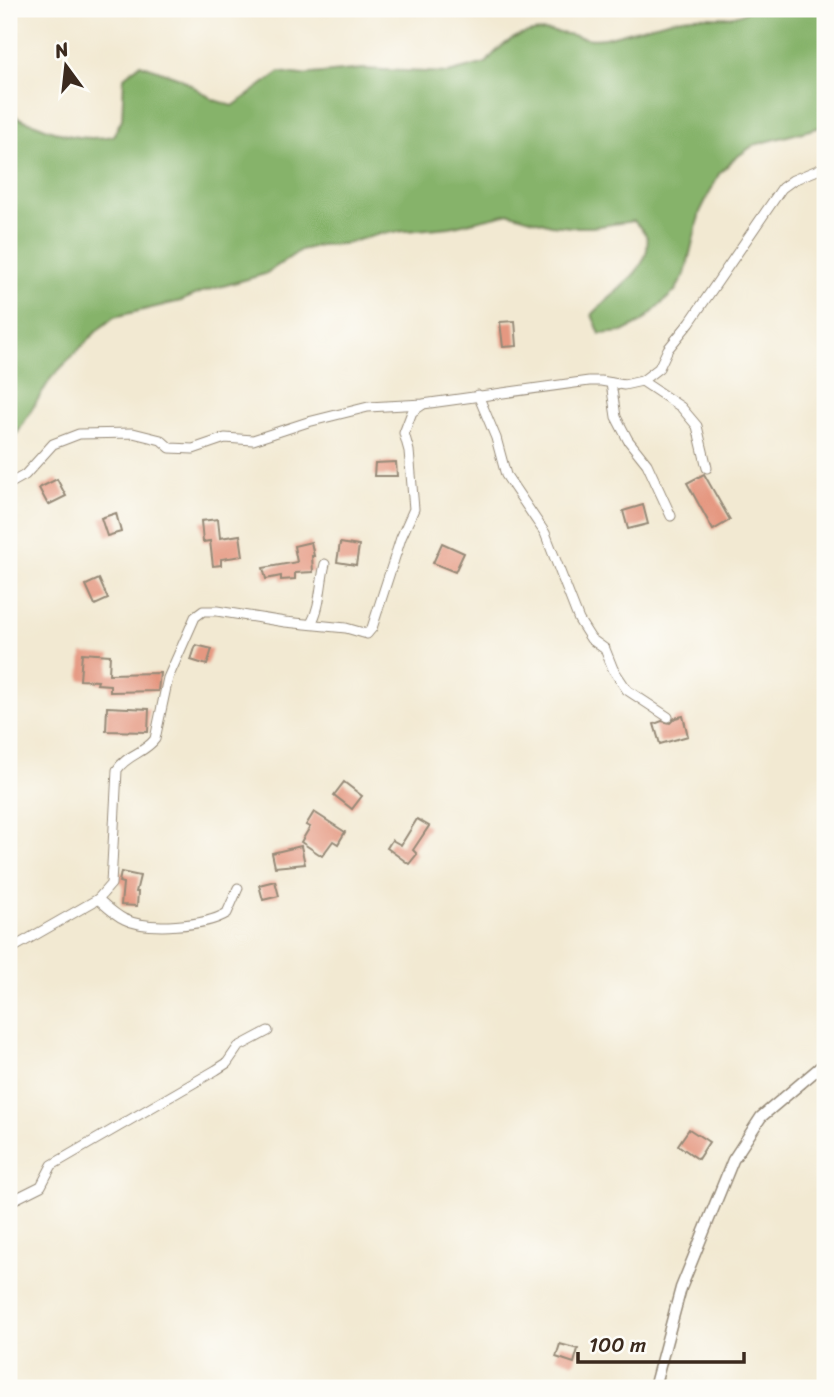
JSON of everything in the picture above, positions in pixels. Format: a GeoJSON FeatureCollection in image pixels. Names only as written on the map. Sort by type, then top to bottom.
{"type":"FeatureCollection","features":[{"type":"Feature","properties":{"kind":"street"},"geometry":{"type":"LineString","coordinates":[[9,484],[25,475],[53,444],[79,434],[133,433],[161,440],[170,448],[193,449],[225,438],[253,440],[308,422],[368,407],[424,404],[589,381],[625,385],[642,381],[659,368],[668,349],[690,322],[782,188],[793,180],[825,167]]}},
{"type":"Feature","properties":{"kind":"street"},"geometry":{"type":"LineString","coordinates":[[642,381],[681,407],[697,426],[707,468]]}},
{"type":"Feature","properties":{"kind":"street"},"geometry":{"type":"LineString","coordinates":[[611,383],[616,417],[628,440],[647,464],[671,516]]}},
{"type":"Feature","properties":{"kind":"street"},"geometry":{"type":"LineString","coordinates":[[478,395],[496,438],[506,475],[545,533],[579,620],[591,639],[605,649],[613,669],[627,690],[668,718]]}},
{"type":"Feature","properties":{"kind":"street"},"geometry":{"type":"LineString","coordinates":[[9,950],[98,899],[111,884],[117,770],[122,762],[149,747],[155,739],[168,678],[195,617],[203,611],[217,611],[346,628],[361,634],[367,634],[372,628],[401,538],[414,509],[409,451],[404,433],[412,412],[424,404]]}},
{"type":"Feature","properties":{"kind":"street"},"geometry":{"type":"LineString","coordinates":[[311,624],[316,613],[325,564]]}},
{"type":"Feature","properties":{"kind":"street"},"geometry":{"type":"LineString","coordinates":[[98,899],[123,919],[138,923],[201,923],[228,913],[238,888]]}},
{"type":"Feature","properties":{"kind":"street"},"geometry":{"type":"LineString","coordinates":[[9,1202],[41,1186],[52,1165],[216,1070],[227,1063],[238,1047],[268,1031]]}},
{"type":"Feature","properties":{"kind":"street"},"geometry":{"type":"LineString","coordinates":[[654,1388],[681,1288],[733,1160],[761,1117],[825,1063]]}},
{"type":"Feature","properties":{"kind":"green space"},"geometry":{"type":"Polygon","coordinates":[[[751,9],[825,9],[825,126],[754,145],[719,174],[700,212],[685,274],[675,291],[642,322],[623,332],[600,334],[592,315],[628,280],[643,260],[647,238],[634,221],[571,227],[551,225],[510,213],[450,227],[384,233],[343,244],[321,245],[301,250],[265,274],[202,292],[181,301],[114,317],[51,378],[9,447],[9,111],[22,120],[66,135],[83,138],[113,136],[122,119],[124,77],[140,64],[180,78],[214,100],[233,106],[280,72],[301,75],[363,69],[448,73],[486,63],[501,46],[528,33],[549,32],[598,39],[673,20],[734,16],[751,9]]]}},
{"type":"Feature","properties":{"kind":"building"},"geometry":{"type":"Polygon","coordinates":[[[515,321],[517,346],[503,347],[500,322],[515,321]]]}},
{"type":"Feature","properties":{"kind":"building"},"geometry":{"type":"Polygon","coordinates":[[[396,462],[397,476],[374,476],[375,463],[396,462]]]}},
{"type":"Feature","properties":{"kind":"building"},"geometry":{"type":"Polygon","coordinates":[[[704,474],[730,520],[713,530],[687,483],[704,474]]]}},
{"type":"Feature","properties":{"kind":"building"},"geometry":{"type":"Polygon","coordinates":[[[57,479],[66,496],[48,505],[39,488],[57,479]]]}},
{"type":"Feature","properties":{"kind":"building"},"geometry":{"type":"Polygon","coordinates":[[[643,505],[648,524],[628,529],[623,511],[643,505]]]}},
{"type":"Feature","properties":{"kind":"building"},"geometry":{"type":"Polygon","coordinates":[[[116,513],[121,532],[107,536],[101,518],[116,513]]]}},
{"type":"Feature","properties":{"kind":"building"},"geometry":{"type":"Polygon","coordinates":[[[218,519],[220,538],[240,535],[243,556],[221,559],[221,565],[213,566],[210,541],[203,542],[201,521],[218,519]]]}},
{"type":"Feature","properties":{"kind":"building"},"geometry":{"type":"Polygon","coordinates":[[[311,542],[313,572],[295,573],[295,579],[281,580],[281,576],[266,579],[263,568],[297,562],[294,546],[311,542]]]}},
{"type":"Feature","properties":{"kind":"building"},"geometry":{"type":"Polygon","coordinates":[[[340,543],[359,546],[356,565],[337,562],[340,543]]]}},
{"type":"Feature","properties":{"kind":"building"},"geometry":{"type":"Polygon","coordinates":[[[442,543],[464,553],[455,572],[433,563],[442,543]]]}},
{"type":"Feature","properties":{"kind":"building"},"geometry":{"type":"Polygon","coordinates":[[[99,579],[108,599],[95,605],[86,585],[99,579]]]}},
{"type":"Feature","properties":{"kind":"building"},"geometry":{"type":"Polygon","coordinates":[[[196,645],[212,649],[207,665],[191,660],[196,645]]]}},
{"type":"Feature","properties":{"kind":"building"},"geometry":{"type":"Polygon","coordinates":[[[82,653],[110,655],[109,674],[160,673],[158,691],[110,692],[110,685],[80,680],[82,653]]]}},
{"type":"Feature","properties":{"kind":"building"},"geometry":{"type":"Polygon","coordinates":[[[107,707],[149,709],[148,732],[106,731],[107,707]]]}},
{"type":"Feature","properties":{"kind":"building"},"geometry":{"type":"Polygon","coordinates":[[[683,716],[688,736],[660,744],[654,724],[662,721],[670,723],[683,716]]]}},
{"type":"Feature","properties":{"kind":"building"},"geometry":{"type":"Polygon","coordinates":[[[344,782],[362,796],[352,809],[334,795],[344,782]]]}},
{"type":"Feature","properties":{"kind":"building"},"geometry":{"type":"Polygon","coordinates":[[[314,812],[345,832],[338,844],[333,841],[322,856],[301,842],[310,827],[306,825],[314,812]]]}},
{"type":"Feature","properties":{"kind":"building"},"geometry":{"type":"Polygon","coordinates":[[[417,819],[429,826],[413,850],[417,854],[409,864],[387,848],[392,840],[401,845],[417,819]]]}},
{"type":"Feature","properties":{"kind":"building"},"geometry":{"type":"Polygon","coordinates":[[[301,846],[305,864],[275,867],[272,853],[301,846]]]}},
{"type":"Feature","properties":{"kind":"building"},"geometry":{"type":"Polygon","coordinates":[[[121,872],[140,876],[136,892],[137,906],[121,905],[121,872]]]}},
{"type":"Feature","properties":{"kind":"building"},"geometry":{"type":"Polygon","coordinates":[[[275,881],[279,896],[263,900],[259,885],[275,881]]]}},
{"type":"Feature","properties":{"kind":"building"},"geometry":{"type":"Polygon","coordinates":[[[689,1129],[709,1142],[698,1159],[678,1145],[689,1129]]]}},
{"type":"Feature","properties":{"kind":"building"},"geometry":{"type":"Polygon","coordinates":[[[560,1344],[578,1349],[574,1363],[556,1357],[560,1344]]]}}]}
